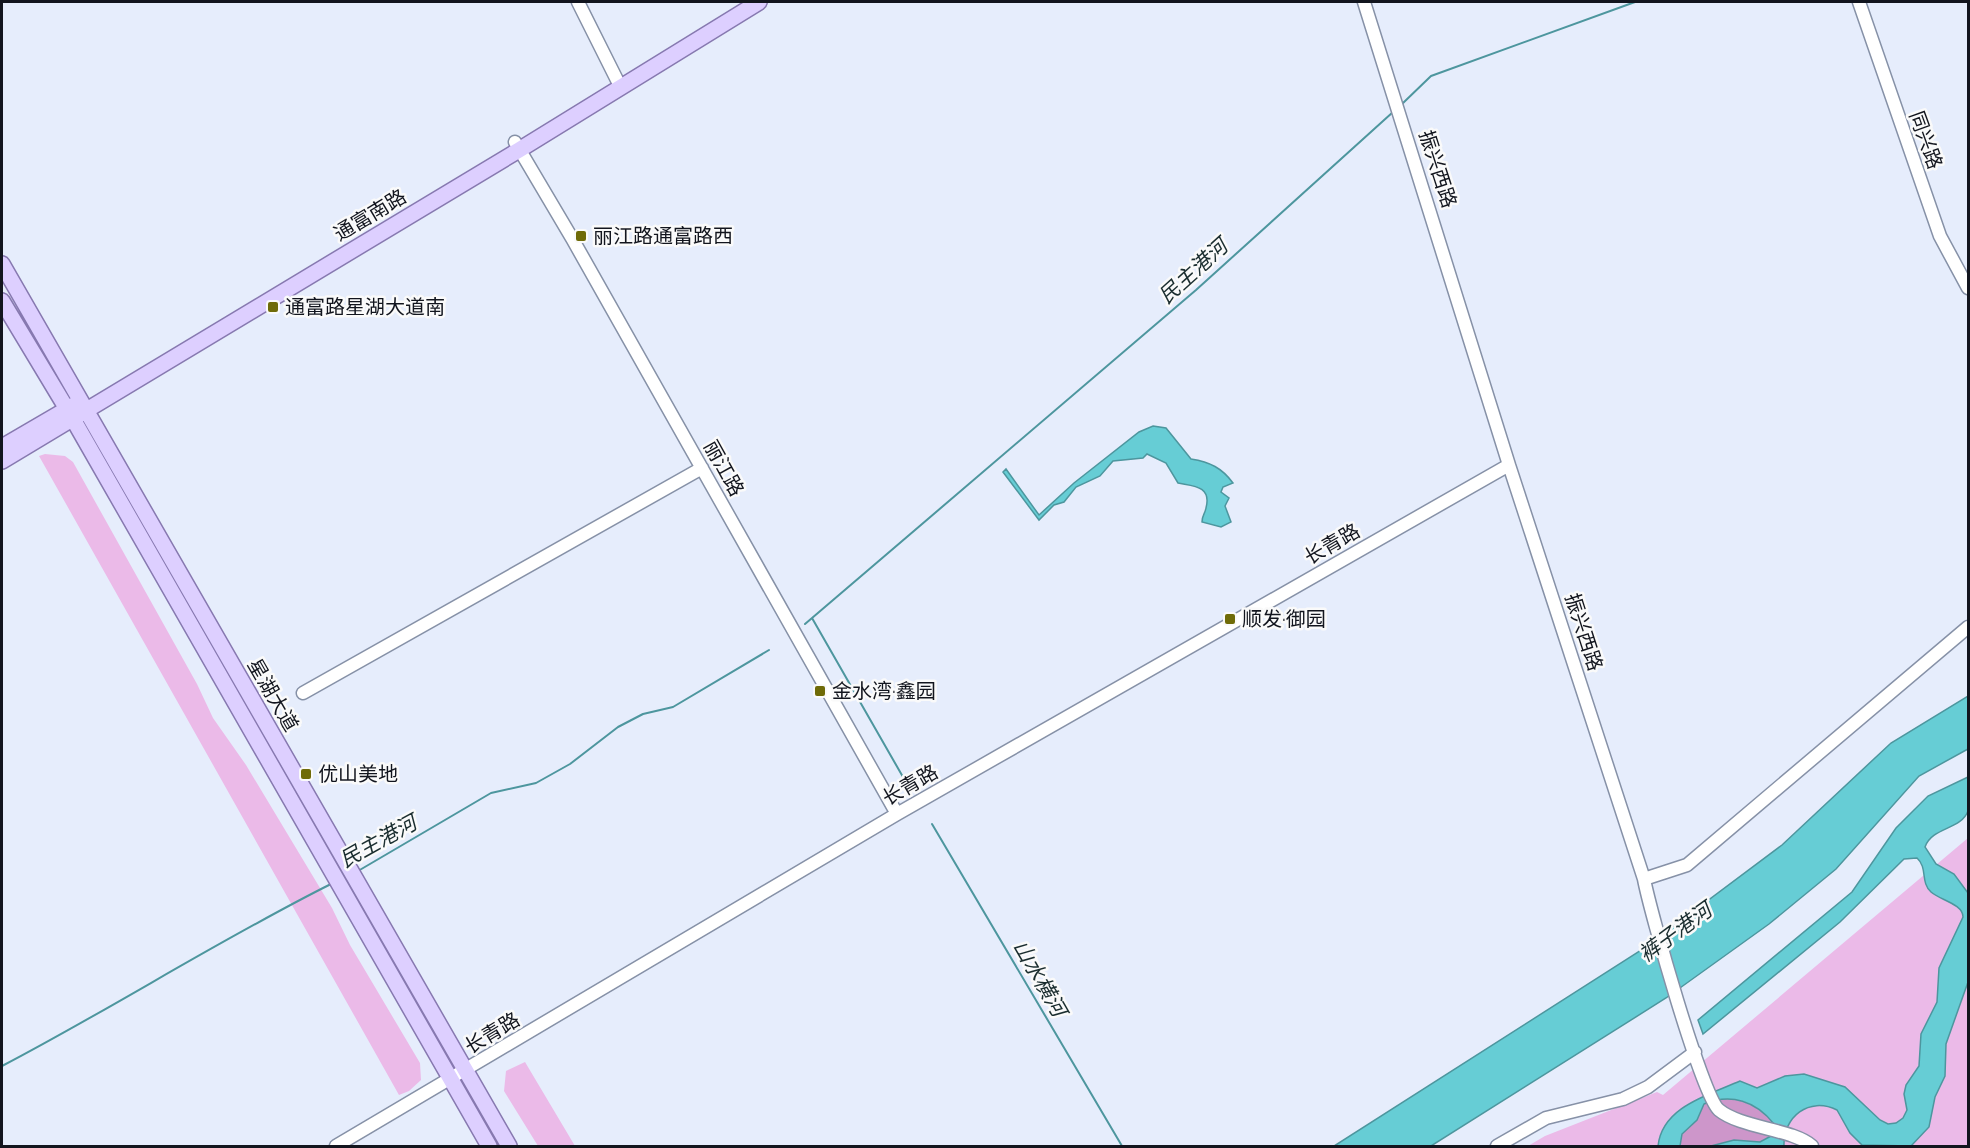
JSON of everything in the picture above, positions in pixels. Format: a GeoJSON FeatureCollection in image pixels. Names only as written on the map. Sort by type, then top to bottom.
{"type":"FeatureCollection","features":[{"type":"Feature","properties":{"kind":"main road","name":"通富南路"},"geometry":{"type":"LineString","coordinates":[[619,84],[744,2]]}},
{"type":"Feature","properties":{"kind":"main road","name":"通富南路"},"geometry":{"type":"LineString","coordinates":[[2,461],[76,410],[759,2]]}},
{"type":"Feature","properties":{"kind":"main road","name":"星湖大道"},"geometry":{"type":"LineString","coordinates":[[2,264],[76,410],[489,1146]]}},
{"type":"Feature","properties":{"kind":"main road","name":"星湖大道"},"geometry":{"type":"LineString","coordinates":[[2,301],[76,410],[509,1146]]}},
{"type":"Feature","properties":{"kind":"main road","name":"通富南路"},"geometry":{"type":"LineString","coordinates":[[2,447],[76,410]]}},
{"type":"Feature","properties":{"kind":"street"},"geometry":{"type":"LineString","coordinates":[[578,2],[619,84]]}},
{"type":"Feature","properties":{"kind":"street","name":"振兴西路"},"geometry":{"type":"LineString","coordinates":[[1364,2],[1509,465],[1644,879],[1651,913],[1701,1078],[1718,1109],[1771,1132],[1804,1141],[1812,1146]]}},
{"type":"Feature","properties":{"kind":"street","name":"同兴路"},"geometry":{"type":"LineString","coordinates":[[1859,2],[1940,236],[1968,288]]}},
{"type":"Feature","properties":{"kind":"street","name":"丽江路"},"geometry":{"type":"LineString","coordinates":[[517,146],[897,814]]}},
{"type":"Feature","properties":{"kind":"street","name":"长青路"},"geometry":{"type":"LineString","coordinates":[[336,1146],[897,814],[1509,465]]}},
{"type":"Feature","properties":{"kind":"street"},"geometry":{"type":"LineString","coordinates":[[303,693],[702,468]]}},
{"type":"Feature","properties":{"kind":"street"},"geometry":{"type":"LineString","coordinates":[[1644,879],[1687,865],[1968,627]]}},
{"type":"Feature","properties":{"kind":"street"},"geometry":{"type":"LineString","coordinates":[[1497,1146],[1546,1118],[1623,1099],[1648,1087],[1695,1052]]}},
{"type":"Feature","properties":{"kind":"shaded area"},"geometry":{"type":"Polygon","coordinates":[[[45,454],[65,456],[73,462],[197,684],[213,718],[246,765],[332,908],[350,945],[420,1063],[421,1080],[409,1091],[399,1095],[39,456],[45,454]]]}},
{"type":"Feature","properties":{"kind":"shaded area"},"geometry":{"type":"Polygon","coordinates":[[[1968,838],[1968,1146],[1528,1146],[1545,1136],[1657,1092],[1663,1095],[1968,838]]]}},
{"type":"Feature","properties":{"kind":"shaded area"},"geometry":{"type":"Polygon","coordinates":[[[525,1062],[575,1146],[538,1146],[504,1091],[506,1071],[525,1062]]]}},
{"type":"Feature","properties":{"kind":"shaded area"},"geometry":{"type":"Polygon","coordinates":[[[1719,1098],[1735,1099],[1757,1108],[1774,1124],[1773,1135],[1760,1142],[1734,1140],[1711,1146],[1680,1146],[1682,1134],[1697,1120],[1704,1104],[1719,1098]]]}},
{"type":"Feature","properties":{"kind":"water"},"geometry":{"type":"Polygon","coordinates":[[[1153,426],[1166,428],[1191,459],[1215,466],[1229,478],[1233,483],[1223,487],[1221,492],[1229,498],[1225,506],[1231,522],[1221,527],[1202,522],[1207,500],[1203,491],[1195,486],[1178,483],[1166,463],[1147,454],[1143,458],[1113,461],[1100,476],[1076,487],[1064,502],[1054,505],[1039,520],[1003,472],[1006,469],[1039,515],[1074,483],[1139,432],[1153,426]]]}},
{"type":"Feature","properties":{"kind":"water","name":"裤子港河"},"geometry":{"type":"Polygon","coordinates":[[[1968,696],[1968,749],[1919,776],[1836,869],[1769,924],[1666,998],[1431,1146],[1334,1146],[1643,949],[1782,845],[1891,743],[1968,696]]]}},
{"type":"Feature","properties":{"kind":"water"},"geometry":{"type":"Polygon","coordinates":[[[1968,777],[1968,811],[1959,822],[1929,840],[1925,847],[1936,864],[1954,874],[1968,893],[1968,982],[1946,1044],[1945,1076],[1935,1097],[1929,1127],[1911,1146],[1862,1145],[1850,1133],[1837,1110],[1827,1106],[1817,1106],[1800,1112],[1793,1118],[1788,1126],[1784,1146],[1711,1146],[1734,1140],[1760,1142],[1773,1135],[1774,1124],[1759,1110],[1742,1101],[1724,1099],[1704,1104],[1697,1120],[1682,1134],[1680,1146],[1658,1146],[1661,1133],[1677,1112],[1701,1097],[1740,1081],[1757,1088],[1785,1076],[1804,1074],[1845,1087],[1880,1120],[1888,1124],[1896,1123],[1903,1118],[1907,1110],[1904,1094],[1906,1085],[1919,1066],[1921,1034],[1937,1002],[1939,968],[1963,917],[1959,909],[1931,892],[1917,858],[1904,859],[1840,922],[1703,1034],[1698,1020],[1852,892],[1896,828],[1928,796],[1968,777]]]}},
{"type":"Feature","properties":{"kind":"waterway","name":"民主港河"},"geometry":{"type":"LineString","coordinates":[[1402,104],[1431,76],[1635,2]]}},
{"type":"Feature","properties":{"kind":"waterway","name":"民主港河"},"geometry":{"type":"LineString","coordinates":[[805,624],[1196,290],[1393,112]]}},
{"type":"Feature","properties":{"kind":"waterway","name":"山水横河"},"geometry":{"type":"LineString","coordinates":[[812,618],[907,784]]}},
{"type":"Feature","properties":{"kind":"waterway","name":"民主港河"},"geometry":{"type":"LineString","coordinates":[[358,871],[491,793],[536,783],[570,764],[618,727],[643,714],[673,707],[769,650]]}},
{"type":"Feature","properties":{"kind":"waterway","name":"山水横河"},"geometry":{"type":"LineString","coordinates":[[932,824],[1122,1146]]}},
{"type":"Feature","properties":{"kind":"waterway","name":"民主港河"},"geometry":{"type":"LineString","coordinates":[[2,1066],[331,884]]}},
{"type":"Feature","properties":{"kind":"place","name":"丽江路通富路西"},"geometry":{"type":"Point","coordinates":[581,236]}},
{"type":"Feature","properties":{"kind":"place","name":"通富路星湖大道南"},"geometry":{"type":"Point","coordinates":[273,307]}},
{"type":"Feature","properties":{"kind":"place","name":"顺发·御园"},"geometry":{"type":"Point","coordinates":[1230,619]}},
{"type":"Feature","properties":{"kind":"place","name":"金水湾·鑫园"},"geometry":{"type":"Point","coordinates":[820,691]}},
{"type":"Feature","properties":{"kind":"place","name":"优山美地"},"geometry":{"type":"Point","coordinates":[306,774]}}]}
